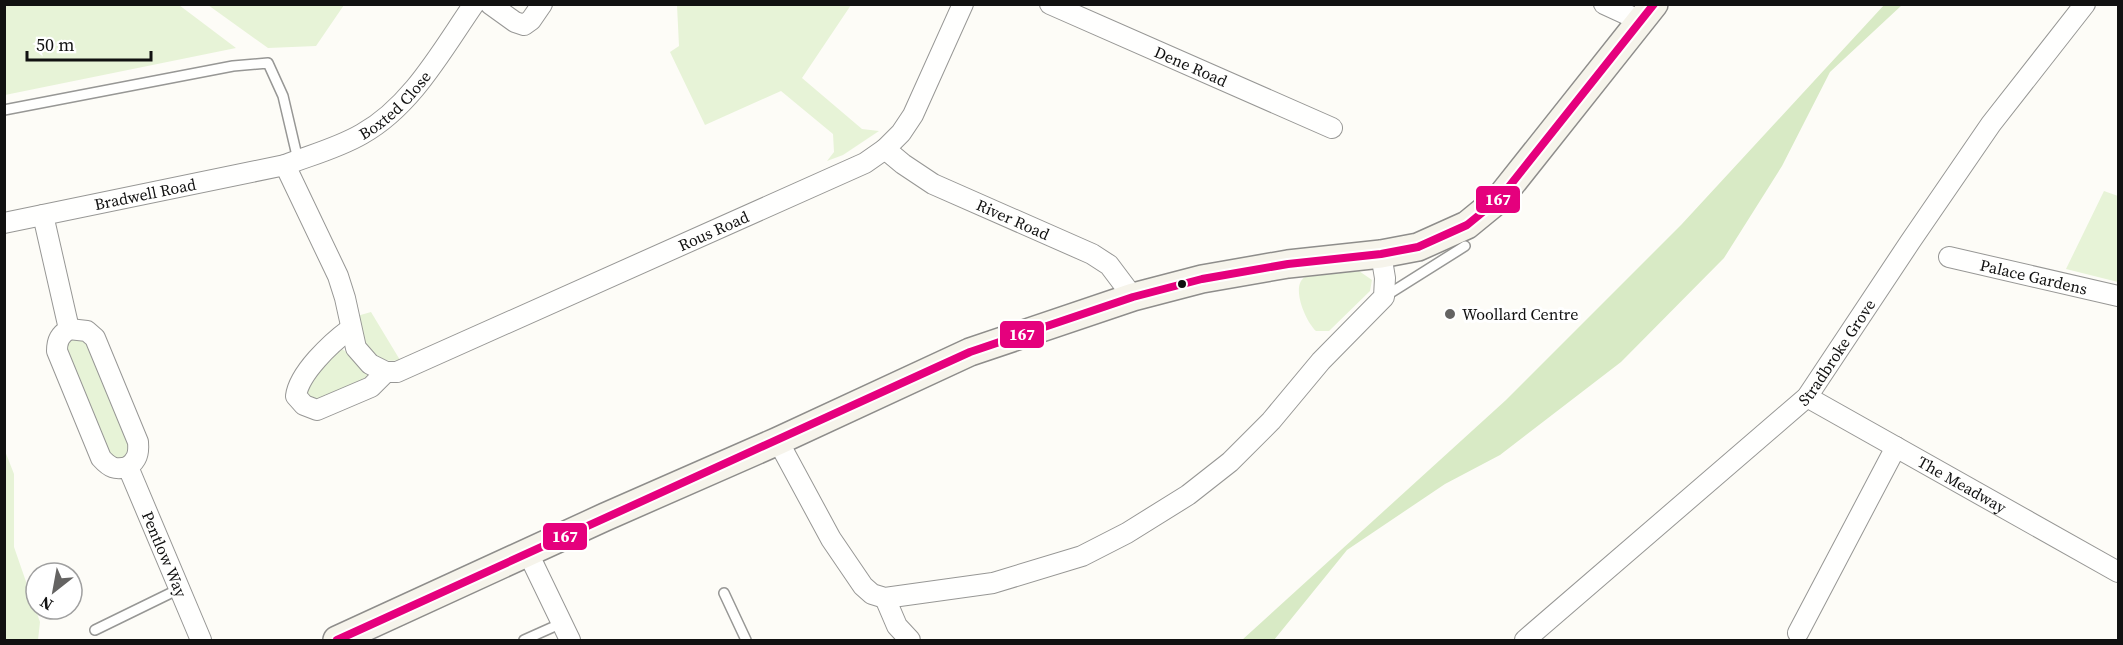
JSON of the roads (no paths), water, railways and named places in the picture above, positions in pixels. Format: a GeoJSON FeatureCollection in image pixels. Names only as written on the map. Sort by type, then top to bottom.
{"type":"FeatureCollection","features":[{"type":"Feature","properties":{"kind":"street","name":"Boxted Close"},"geometry":{"type":"LineString","coordinates":[[292,162],[363,134],[383,120],[424,76],[474,4]]}},
{"type":"Feature","properties":{"kind":"street"},"geometry":{"type":"LineString","coordinates":[[490,4],[515,22],[524,25],[531,20],[542,4]]}},
{"type":"Feature","properties":{"kind":"street","name":"Rous Road"},"geometry":{"type":"LineString","coordinates":[[350,329],[333,342],[298,385],[296,396],[304,405],[317,410],[371,387],[386,372],[397,372],[409,367],[865,163],[901,134],[913,115],[963,4]]}},
{"type":"Feature","properties":{"kind":"street","name":"Dene Road"},"geometry":{"type":"LineString","coordinates":[[1050,4],[1332,128]]}},
{"type":"Feature","properties":{"kind":"street"},"geometry":{"type":"LineString","coordinates":[[337,640],[970,352],[1133,297],[1202,279],[1259,268],[1381,254],[1418,247],[1467,225],[1500,198],[1648,13],[1604,4]]}},
{"type":"Feature","properties":{"kind":"street","name":"Stradbroke Grove"},"geometry":{"type":"LineString","coordinates":[[1525,640],[1807,397],[1992,124],[2085,4]]}},
{"type":"Feature","properties":{"kind":"street","name":"River Road"},"geometry":{"type":"LineString","coordinates":[[885,149],[933,184],[1092,254],[1109,265],[1133,297]]}},
{"type":"Feature","properties":{"kind":"street","name":"Bradwell Road"},"geometry":{"type":"LineString","coordinates":[[4,223],[292,162]]}},
{"type":"Feature","properties":{"kind":"street"},"geometry":{"type":"LineString","coordinates":[[292,162],[338,276],[356,348],[370,364],[386,372]]}},
{"type":"Feature","properties":{"kind":"street"},"geometry":{"type":"LineString","coordinates":[[43,215],[69,329]]}},
{"type":"Feature","properties":{"kind":"street"},"geometry":{"type":"LineString","coordinates":[[778,441],[821,521],[863,586],[873,594],[885,598],[993,583],[1082,556],[1188,495],[1230,462],[1271,421],[1322,361],[1384,297],[1385,278],[1381,254]]}},
{"type":"Feature","properties":{"kind":"street","name":"Palace Gardens"},"geometry":{"type":"LineString","coordinates":[[1949,257],[2118,296]]}},
{"type":"Feature","properties":{"kind":"street"},"geometry":{"type":"LineString","coordinates":[[69,329],[87,331],[95,338],[138,442],[139,452],[136,461],[128,467],[117,470],[101,459],[57,351],[57,342],[69,329]]}},
{"type":"Feature","properties":{"kind":"street","name":"The Meadway"},"geometry":{"type":"LineString","coordinates":[[1807,397],[2118,573]]}},
{"type":"Feature","properties":{"kind":"street"},"geometry":{"type":"LineString","coordinates":[[1798,633],[1896,447]]}},
{"type":"Feature","properties":{"kind":"street","name":"Pentlow Way"},"geometry":{"type":"LineString","coordinates":[[128,467],[201,640]]}},
{"type":"Feature","properties":{"kind":"street"},"geometry":{"type":"LineString","coordinates":[[528,552],[566,632]]}},
{"type":"Feature","properties":{"kind":"street"},"geometry":{"type":"LineString","coordinates":[[885,598],[897,626],[910,640]]}},
{"type":"Feature","properties":{"kind":"lane"},"geometry":{"type":"LineString","coordinates":[[4,110],[233,66],[267,63],[283,96],[292,162]]}},
{"type":"Feature","properties":{"kind":"lane"},"geometry":{"type":"LineString","coordinates":[[1384,297],[1465,246]]}},
{"type":"Feature","properties":{"kind":"lane"},"geometry":{"type":"LineString","coordinates":[[94,630],[179,590]]}},
{"type":"Feature","properties":{"kind":"lane"},"geometry":{"type":"LineString","coordinates":[[724,593],[746,640]]}},
{"type":"Feature","properties":{"kind":"lane"},"geometry":{"type":"LineString","coordinates":[[524,640],[566,632]]}},
{"type":"Feature","properties":{"kind":"place","name":"Woollard Centre"},"geometry":{"type":"Point","coordinates":[1450,314]}}]}
